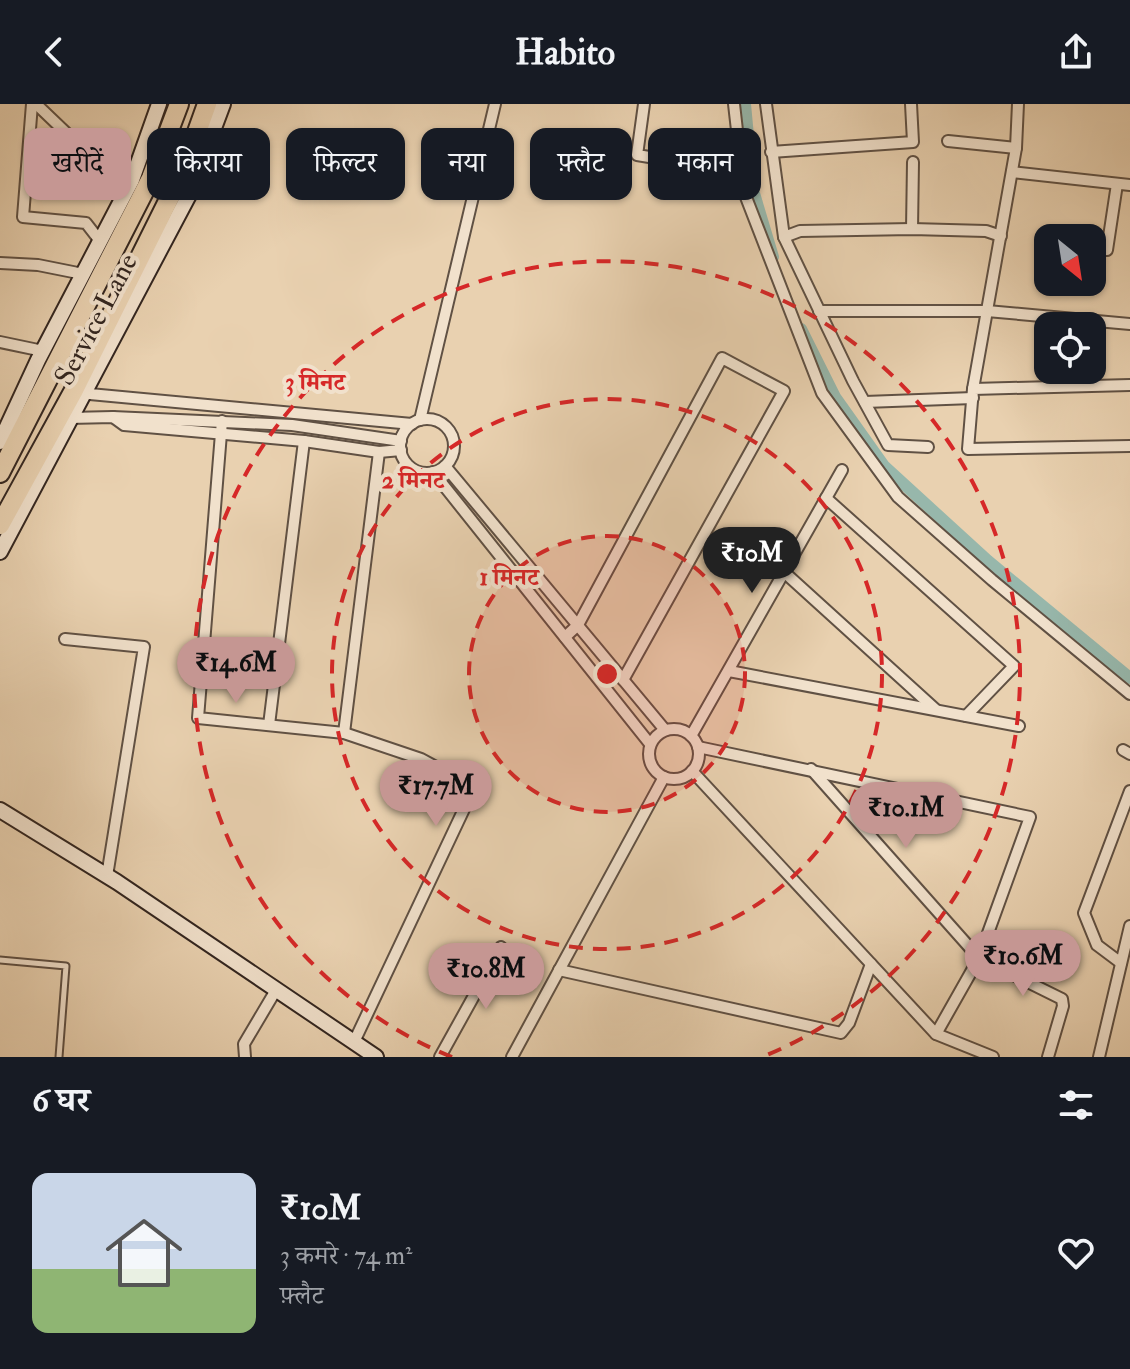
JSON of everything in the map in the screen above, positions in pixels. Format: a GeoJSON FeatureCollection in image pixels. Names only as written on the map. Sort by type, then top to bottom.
{"type":"FeatureCollection","features":[{"type":"Feature","properties":{"kind":"highway"},"geometry":{"type":"LineString","coordinates":[[0,473],[34,388],[151,178],[179,104]]}},
{"type":"Feature","properties":{"kind":"highway"},"geometry":{"type":"LineString","coordinates":[[0,525],[79,393],[183,171],[207,104]]}},
{"type":"Feature","properties":{"kind":"street"},"geometry":{"type":"LineString","coordinates":[[34,104],[60,128]]}},
{"type":"Feature","properties":{"kind":"street"},"geometry":{"type":"LineString","coordinates":[[34,104],[23,217],[86,223],[100,241]]}},
{"type":"Feature","properties":{"kind":"street","name":"Service Lane"},"geometry":{"type":"LineString","coordinates":[[131,177],[159,104]]}},
{"type":"Feature","properties":{"kind":"street","name":"Service Lane"},"geometry":{"type":"LineString","coordinates":[[79,393],[189,195],[223,104]]}},
{"type":"Feature","properties":{"kind":"street"},"geometry":{"type":"LineString","coordinates":[[113,417],[124,425],[304,441],[379,452],[401,445],[416,422],[495,104]]}},
{"type":"Feature","properties":{"kind":"street"},"geometry":{"type":"LineString","coordinates":[[644,104],[637,155],[648,157]]}},
{"type":"Feature","properties":{"kind":"street"},"geometry":{"type":"LineString","coordinates":[[766,104],[784,237],[888,445],[928,447]]}},
{"type":"Feature","properties":{"kind":"street"},"geometry":{"type":"LineString","coordinates":[[771,152],[913,142],[911,104]]}},
{"type":"Feature","properties":{"kind":"street"},"geometry":{"type":"LineString","coordinates":[[1018,104],[1016,148],[973,394],[968,449],[1130,446]]}},
{"type":"Feature","properties":{"kind":"street"},"geometry":{"type":"LineString","coordinates":[[731,105],[734,128]]}},
{"type":"Feature","properties":{"kind":"street"},"geometry":{"type":"LineString","coordinates":[[948,141],[1016,148]]}},
{"type":"Feature","properties":{"kind":"street"},"geometry":{"type":"LineString","coordinates":[[912,229],[913,162]]}},
{"type":"Feature","properties":{"kind":"street"},"geometry":{"type":"LineString","coordinates":[[1012,172],[1130,185]]}},
{"type":"Feature","properties":{"kind":"street"},"geometry":{"type":"LineString","coordinates":[[1107,250],[1117,184]]}},
{"type":"Feature","properties":{"kind":"street","name":"Service Lane"},"geometry":{"type":"LineString","coordinates":[[0,442],[5,420],[34,388],[43,351],[121,200]]}},
{"type":"Feature","properties":{"kind":"street"},"geometry":{"type":"LineString","coordinates":[[747,200],[822,393],[889,486],[992,580],[1130,694]]}},
{"type":"Feature","properties":{"kind":"street"},"geometry":{"type":"LineString","coordinates":[[784,237],[800,231],[912,229],[986,231],[1001,236]]}},
{"type":"Feature","properties":{"kind":"street"},"geometry":{"type":"LineString","coordinates":[[0,263],[38,265],[83,274]]}},
{"type":"Feature","properties":{"kind":"street"},"geometry":{"type":"LineString","coordinates":[[819,311],[987,311],[1130,324]]}},
{"type":"Feature","properties":{"kind":"street"},"geometry":{"type":"LineString","coordinates":[[0,342],[43,351]]}},
{"type":"Feature","properties":{"kind":"street"},"geometry":{"type":"LineString","coordinates":[[565,637],[578,625],[722,358],[784,391],[623,680]]}},
{"type":"Feature","properties":{"kind":"street"},"geometry":{"type":"LineString","coordinates":[[865,402],[1130,385]]}},
{"type":"Feature","properties":{"kind":"street"},"geometry":{"type":"LineString","coordinates":[[79,393],[416,422],[438,421],[451,433],[454,449],[445,466],[433,472],[424,472],[409,465],[401,445]]}},
{"type":"Feature","properties":{"kind":"street"},"geometry":{"type":"LineString","coordinates":[[245,423],[247,407]]}},
{"type":"Feature","properties":{"kind":"street"},"geometry":{"type":"LineString","coordinates":[[292,425],[294,412]]}},
{"type":"Feature","properties":{"kind":"street"},"geometry":{"type":"LineString","coordinates":[[66,417],[292,425],[401,445]]}},
{"type":"Feature","properties":{"kind":"street","name":"Service Lane"},"geometry":{"type":"LineString","coordinates":[[0,552],[66,417]]}},
{"type":"Feature","properties":{"kind":"street"},"geometry":{"type":"LineString","coordinates":[[222,421],[198,718],[344,733],[421,759],[473,790],[354,1042]]}},
{"type":"Feature","properties":{"kind":"street"},"geometry":{"type":"LineString","coordinates":[[269,725],[304,441]]}},
{"type":"Feature","properties":{"kind":"street"},"geometry":{"type":"LineString","coordinates":[[344,733],[379,452]]}},
{"type":"Feature","properties":{"kind":"street"},"geometry":{"type":"LineString","coordinates":[[445,466],[665,730]]}},
{"type":"Feature","properties":{"kind":"street"},"geometry":{"type":"LineString","coordinates":[[691,736],[842,470]]}},
{"type":"Feature","properties":{"kind":"street"},"geometry":{"type":"LineString","coordinates":[[433,472],[650,744]]}},
{"type":"Feature","properties":{"kind":"street"},"geometry":{"type":"LineString","coordinates":[[826,498],[1014,666],[966,716]]}},
{"type":"Feature","properties":{"kind":"street"},"geometry":{"type":"LineString","coordinates":[[493,547],[504,538]]}},
{"type":"Feature","properties":{"kind":"street"},"geometry":{"type":"LineString","coordinates":[[784,572],[936,710]]}},
{"type":"Feature","properties":{"kind":"street"},"geometry":{"type":"LineString","coordinates":[[532,596],[545,586]]}},
{"type":"Feature","properties":{"kind":"street"},"geometry":{"type":"LineString","coordinates":[[65,639],[144,647],[107,876]]}},
{"type":"Feature","properties":{"kind":"street"},"geometry":{"type":"LineString","coordinates":[[729,671],[1019,726]]}},
{"type":"Feature","properties":{"kind":"street"},"geometry":{"type":"LineString","coordinates":[[629,718],[644,705]]}},
{"type":"Feature","properties":{"kind":"street"},"geometry":{"type":"LineString","coordinates":[[681,729],[691,736],[698,747],[699,755],[692,771],[679,778],[664,777],[652,767],[648,752],[650,744],[665,730],[681,729]]}},
{"type":"Feature","properties":{"kind":"street"},"geometry":{"type":"LineString","coordinates":[[698,747],[1030,817],[979,958],[936,1034]]}},
{"type":"Feature","properties":{"kind":"street"},"geometry":{"type":"LineString","coordinates":[[811,769],[979,958],[1062,999],[1063,1006],[1048,1057]]}},
{"type":"Feature","properties":{"kind":"street"},"geometry":{"type":"LineString","coordinates":[[692,771],[936,1034],[964,1051],[993,1057]]}},
{"type":"Feature","properties":{"kind":"street"},"geometry":{"type":"LineString","coordinates":[[512,1057],[664,777]]}},
{"type":"Feature","properties":{"kind":"street"},"geometry":{"type":"LineString","coordinates":[[1121,963],[1097,945],[1084,913],[1130,791]]}},
{"type":"Feature","properties":{"kind":"street"},"geometry":{"type":"LineString","coordinates":[[0,810],[107,876],[376,1057]]}},
{"type":"Feature","properties":{"kind":"street"},"geometry":{"type":"LineString","coordinates":[[1099,1057],[1130,926]]}},
{"type":"Feature","properties":{"kind":"street"},"geometry":{"type":"LineString","coordinates":[[440,1057],[501,947]]}},
{"type":"Feature","properties":{"kind":"street"},"geometry":{"type":"LineString","coordinates":[[559,970],[841,1033],[849,1023],[871,964]]}},
{"type":"Feature","properties":{"kind":"street"},"geometry":{"type":"LineString","coordinates":[[245,1057],[244,1044],[276,990]]}},
{"type":"Feature","properties":{"kind":"lane"},"geometry":{"type":"LineString","coordinates":[[0,960],[66,966],[59,1057]]}},
{"type":"Feature","properties":{"kind":"waterway"},"geometry":{"type":"LineString","coordinates":[[745,104],[753,190],[773,257]]}},
{"type":"Feature","properties":{"kind":"waterway"},"geometry":{"type":"LineString","coordinates":[[801,329],[835,397],[884,466],[988,561],[1130,678]]}}]}
